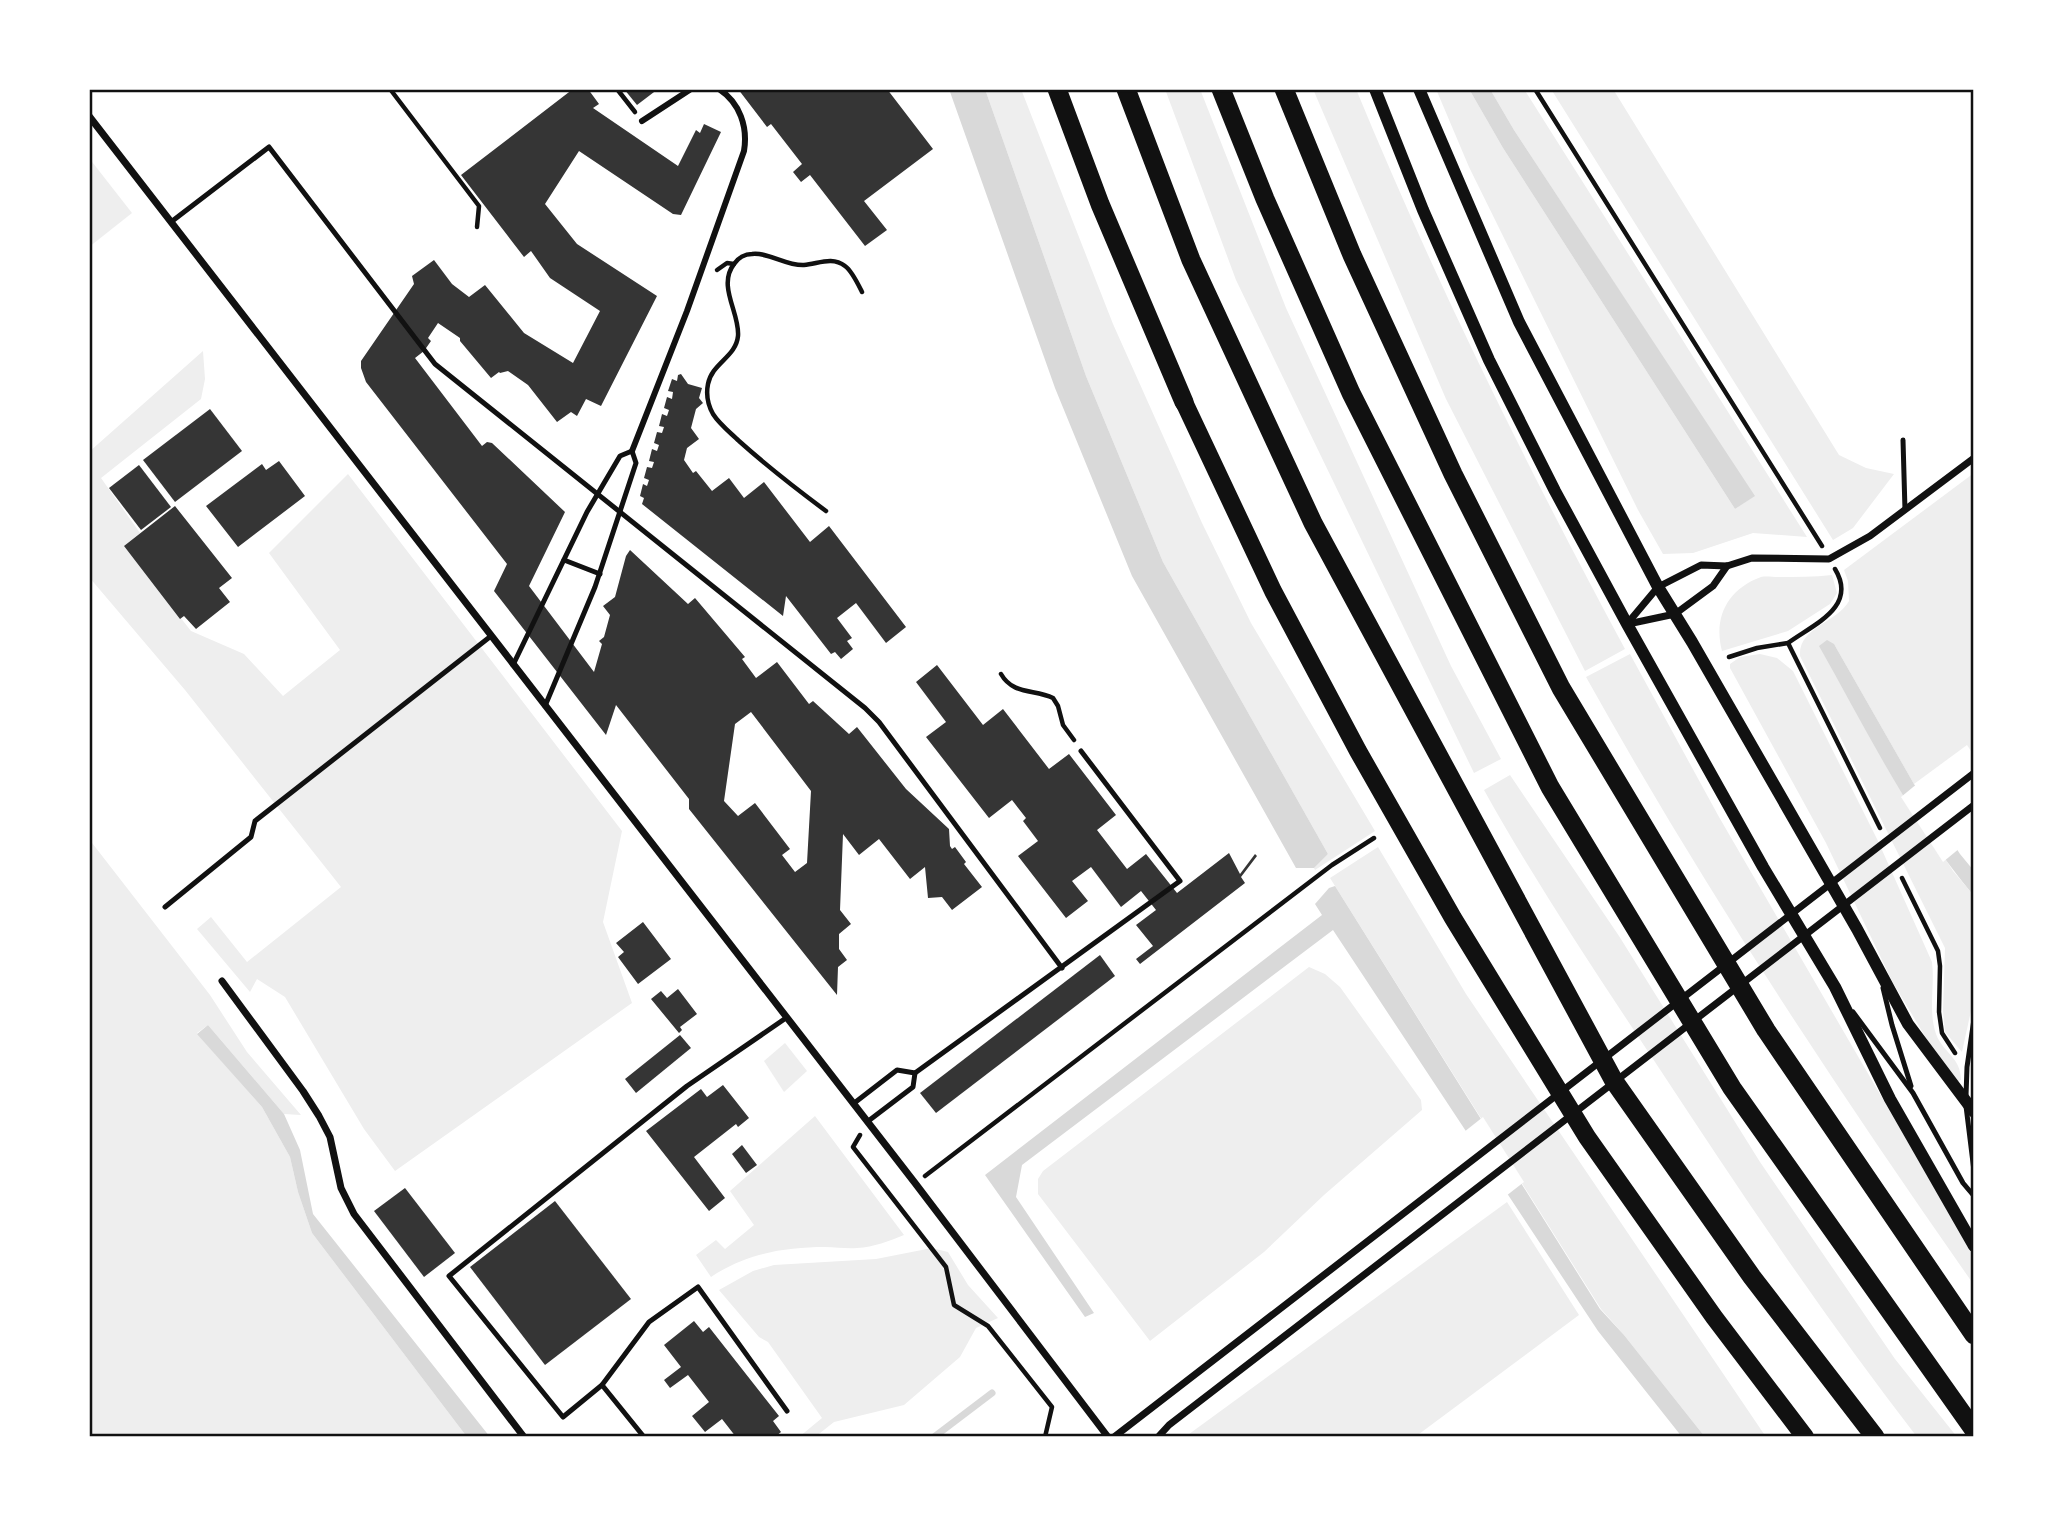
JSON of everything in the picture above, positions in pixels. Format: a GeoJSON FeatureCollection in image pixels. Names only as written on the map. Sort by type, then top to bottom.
{"type":"FeatureCollection","features":[{"type":"Feature","properties":{"kind":"highway"},"geometry":{"type":"LineString","coordinates":[[1057,89],[1100,204],[1184,402],[1286,615],[1402,831],[1587,1136],[1714,1317],[1805,1437]]}},
{"type":"Feature","properties":{"kind":"highway"},"geometry":{"type":"LineString","coordinates":[[1126,89],[1191,260],[1313,523],[1608,1069],[1752,1277],[1875,1437]]}},
{"type":"Feature","properties":{"kind":"highway"},"geometry":{"type":"LineString","coordinates":[[1221,89],[1265,199],[1351,394],[1550,788],[1732,1088],[1974,1430]]}},
{"type":"Feature","properties":{"kind":"highway"},"geometry":{"type":"LineString","coordinates":[[1284,89],[1352,256],[1454,474],[1561,688],[1766,1030],[1974,1335]]}},
{"type":"Feature","properties":{"kind":"street"},"geometry":{"type":"LineString","coordinates":[[642,121],[691,89]]}},
{"type":"Feature","properties":{"kind":"street"},"geometry":{"type":"LineString","coordinates":[[632,451],[687,311],[744,151],[747,136],[743,120],[729,97],[719,89]]}},
{"type":"Feature","properties":{"kind":"street"},"geometry":{"type":"LineString","coordinates":[[1375,89],[1423,210],[1489,359],[1555,491],[1763,867],[1835,987],[1890,1099],[1974,1246]]}},
{"type":"Feature","properties":{"kind":"street"},"geometry":{"type":"LineString","coordinates":[[1419,89],[1519,322],[1658,587],[1850,917],[1909,1024],[1970,1108]]}},
{"type":"Feature","properties":{"kind":"street"},"geometry":{"type":"LineString","coordinates":[[89,116],[915,1183],[1108,1437]]}},
{"type":"Feature","properties":{"kind":"street"},"geometry":{"type":"LineString","coordinates":[[1627,624],[1658,587],[1701,565],[1727,566],[1752,558],[1829,558],[1870,536],[1974,458]]}},
{"type":"Feature","properties":{"kind":"street"},"geometry":{"type":"LineString","coordinates":[[1627,624],[1675,614],[1713,586],[1727,566]]}},
{"type":"Feature","properties":{"kind":"street"},"geometry":{"type":"LineString","coordinates":[[1114,1437],[1974,773]]}},
{"type":"Feature","properties":{"kind":"street"},"geometry":{"type":"LineString","coordinates":[[1158,1437],[1169,1425],[1431,1222],[1974,805]]}},
{"type":"Feature","properties":{"kind":"street"},"geometry":{"type":"LineString","coordinates":[[222,981],[319,1116],[330,1137],[341,1188],[354,1214],[524,1437]]}},
{"type":"Feature","properties":{"kind":"lane"},"geometry":{"type":"LineString","coordinates":[[171,222],[269,147],[435,364],[872,715],[1062,968]]}},
{"type":"Feature","properties":{"kind":"lane"},"geometry":{"type":"LineString","coordinates":[[1903,440],[1905,510]]}},
{"type":"Feature","properties":{"kind":"lane"},"geometry":{"type":"LineString","coordinates":[[513,665],[597,494],[620,456],[632,451],[636,463],[600,574],[545,706]]}},
{"type":"Feature","properties":{"kind":"lane"},"geometry":{"type":"LineString","coordinates":[[564,560],[600,574]]}},
{"type":"Feature","properties":{"kind":"lane"},"geometry":{"type":"LineString","coordinates":[[165,907],[251,837],[255,821],[491,636]]}},
{"type":"Feature","properties":{"kind":"lane"},"geometry":{"type":"LineString","coordinates":[[853,1104],[898,1070],[915,1073],[1181,881],[1081,751]]}},
{"type":"Feature","properties":{"kind":"lane"},"geometry":{"type":"LineString","coordinates":[[1880,975],[1913,1093]]}},
{"type":"Feature","properties":{"kind":"lane"},"geometry":{"type":"LineString","coordinates":[[1835,987],[1913,1093],[1963,1182],[1974,1196]]}},
{"type":"Feature","properties":{"kind":"lane"},"geometry":{"type":"LineString","coordinates":[[786,1018],[687,1086],[449,1276],[563,1417],[602,1385],[649,1322],[698,1287],[787,1411]]}},
{"type":"Feature","properties":{"kind":"lane"},"geometry":{"type":"LineString","coordinates":[[1974,1019],[1967,1067],[1974,1171]]}},
{"type":"Feature","properties":{"kind":"lane"},"geometry":{"type":"LineString","coordinates":[[867,1122],[913,1087],[915,1073]]}},
{"type":"Feature","properties":{"kind":"lane"},"geometry":{"type":"LineString","coordinates":[[602,1385],[643,1437]]}},
{"type":"Feature","properties":{"kind":"path"},"geometry":{"type":"LineString","coordinates":[[390,89],[480,206],[477,227]]}},
{"type":"Feature","properties":{"kind":"path"},"geometry":{"type":"LineString","coordinates":[[617,89],[642,121]]}},
{"type":"Feature","properties":{"kind":"path"},"geometry":{"type":"LineString","coordinates":[[826,510],[780,478],[715,417],[707,396],[708,381],[714,368],[729,356],[738,339],[728,281],[734,264],[741,258],[754,253],[786,263],[803,265],[838,262],[847,266],[862,292]]}},
{"type":"Feature","properties":{"kind":"path"},"geometry":{"type":"LineString","coordinates":[[1729,657],[1757,648],[1788,643]]}},
{"type":"Feature","properties":{"kind":"path"},"geometry":{"type":"LineString","coordinates":[[1002,674],[1005,680],[1017,689],[1053,698],[1063,725],[1081,751]]}},
{"type":"Feature","properties":{"kind":"path"},"geometry":{"type":"LineString","coordinates":[[915,1183],[1332,865],[1374,838]]}},
{"type":"Feature","properties":{"kind":"path"},"geometry":{"type":"LineString","coordinates":[[867,1122],[853,1146],[946,1267],[954,1305],[988,1326],[1052,1407],[1045,1437]]}},
{"type":"Feature","properties":{"kind":"shaded area"},"geometry":{"type":"Polygon","coordinates":[[[949,89],[985,89],[1086,376],[1163,562],[1328,854],[1314,868],[1296,868],[1132,576],[1055,388],[949,89]]]}},
{"type":"Feature","properties":{"kind":"shaded area"},"geometry":{"type":"Polygon","coordinates":[[[985,89],[1021,89],[1113,324],[1202,523],[1251,623],[1375,831],[1315,870],[1328,854],[1163,562],[1086,376],[985,89]]]}},
{"type":"Feature","properties":{"kind":"shaded area"},"geometry":{"type":"Polygon","coordinates":[[[1165,89],[1200,89],[1286,308],[1451,666],[1501,759],[1474,773],[1236,280],[1165,89]]]}},
{"type":"Feature","properties":{"kind":"shaded area"},"geometry":{"type":"Polygon","coordinates":[[[1313,89],[1356,89],[1483,373],[1625,649],[1585,671],[1446,399],[1313,89]]]}},
{"type":"Feature","properties":{"kind":"shaded area"},"geometry":{"type":"Polygon","coordinates":[[[1436,89],[1469,89],[1503,148],[1735,509],[1754,496],[1514,130],[1490,89],[1524,89],[1807,537],[1753,533],[1693,553],[1663,554],[1638,510],[1469,167],[1436,89]]]}},
{"type":"Feature","properties":{"kind":"shaded area"},"geometry":{"type":"Polygon","coordinates":[[[1469,89],[1490,89],[1514,130],[1755,496],[1735,509],[1503,148],[1469,89]]]}},
{"type":"Feature","properties":{"kind":"shaded area"},"geometry":{"type":"Polygon","coordinates":[[[1551,89],[1613,89],[1839,455],[1866,468],[1894,474],[1853,528],[1833,540],[1551,89]]]}},
{"type":"Feature","properties":{"kind":"shaded area"},"geometry":{"type":"Polygon","coordinates":[[[89,158],[132,213],[89,247],[89,158]]]}},
{"type":"Feature","properties":{"kind":"shaded area"},"geometry":{"type":"Polygon","coordinates":[[[203,351],[205,379],[201,399],[101,478],[140,533],[124,546],[191,631],[244,654],[283,696],[340,650],[269,553],[348,474],[622,831],[603,922],[632,1003],[395,1171],[364,1129],[285,997],[257,979],[250,992],[197,929],[211,917],[247,962],[341,887],[185,690],[89,577],[89,452],[203,351]]]}},
{"type":"Feature","properties":{"kind":"shaded area"},"geometry":{"type":"Polygon","coordinates":[[[1974,473],[1974,748],[1971,751],[1967,745],[1914,784],[1834,644],[1895,781],[1953,871],[1974,896],[1974,997],[1962,1052],[1945,1032],[1945,948],[1800,656],[1805,638],[1836,615],[1849,601],[1848,581],[1844,570],[1974,473]]]}},
{"type":"Feature","properties":{"kind":"shaded area"},"geometry":{"type":"Polygon","coordinates":[[[1832,575],[1837,593],[1830,604],[1788,631],[1722,651],[1722,616],[1732,597],[1749,582],[1763,577],[1832,575]]]}},
{"type":"Feature","properties":{"kind":"shaded area"},"geometry":{"type":"Polygon","coordinates":[[[1827,640],[1834,644],[1914,784],[1974,871],[1974,896],[1930,837],[1891,775],[1819,646],[1827,640]]]}},
{"type":"Feature","properties":{"kind":"shaded area"},"geometry":{"type":"Polygon","coordinates":[[[1630,654],[1719,817],[1974,1256],[1974,1285],[1772,986],[1677,833],[1586,677],[1630,654]]]}},
{"type":"Feature","properties":{"kind":"shaded area"},"geometry":{"type":"Polygon","coordinates":[[[1760,654],[1777,658],[1793,671],[1878,841],[1932,962],[1932,1007],[1936,1034],[1955,1060],[1961,1080],[1956,1082],[1935,1053],[1892,981],[1826,843],[1730,668],[1730,664],[1740,657],[1760,654]]]}},
{"type":"Feature","properties":{"kind":"shaded area"},"geometry":{"type":"Polygon","coordinates":[[[1510,775],[1619,936],[1760,1162],[1895,1359],[1957,1437],[1917,1437],[1849,1347],[1752,1208],[1568,930],[1484,790],[1510,775]]]}},
{"type":"Feature","properties":{"kind":"shaded area"},"geometry":{"type":"Polygon","coordinates":[[[89,839],[210,995],[247,1052],[301,1115],[284,1114],[208,1025],[197,1033],[262,1107],[290,1157],[312,1233],[467,1437],[89,1437],[89,839]]]}},
{"type":"Feature","properties":{"kind":"shaded area"},"geometry":{"type":"Polygon","coordinates":[[[1378,847],[1466,994],[1766,1437],[1705,1437],[1601,1309],[1330,878],[1378,847]]]}},
{"type":"Feature","properties":{"kind":"shaded area"},"geometry":{"type":"Polygon","coordinates":[[[1335,886],[1600,1309],[1705,1437],[1682,1437],[1598,1331],[1333,930],[1022,1165],[1016,1197],[1094,1313],[1085,1317],[985,1175],[1322,915],[1315,904],[1329,888],[1335,886]]]}},
{"type":"Feature","properties":{"kind":"shaded area"},"geometry":{"type":"Polygon","coordinates":[[[1309,967],[1325,974],[1340,987],[1421,1100],[1422,1110],[1324,1195],[1264,1252],[1150,1341],[1038,1194],[1038,1179],[1043,1171],[1309,967]]]}},
{"type":"Feature","properties":{"kind":"shaded area"},"geometry":{"type":"Polygon","coordinates":[[[208,1025],[284,1114],[300,1150],[313,1214],[490,1437],[467,1437],[312,1233],[290,1157],[262,1107],[197,1034],[208,1025]]]}},
{"type":"Feature","properties":{"kind":"shaded area"},"geometry":{"type":"Polygon","coordinates":[[[785,1043],[807,1071],[784,1092],[764,1061],[785,1043]]]}},
{"type":"Feature","properties":{"kind":"shaded area"},"geometry":{"type":"Polygon","coordinates":[[[815,1116],[904,1235],[863,1247],[810,1247],[765,1253],[737,1263],[711,1277],[696,1255],[716,1240],[725,1249],[754,1225],[730,1191],[815,1116]]]}},
{"type":"Feature","properties":{"kind":"shaded area"},"geometry":{"type":"Polygon","coordinates":[[[1507,1202],[1579,1315],[1415,1437],[1185,1437],[1507,1202]]]}},
{"type":"Feature","properties":{"kind":"shaded area"},"geometry":{"type":"Polygon","coordinates":[[[932,1248],[948,1252],[968,1285],[998,1318],[976,1328],[960,1357],[904,1405],[834,1422],[815,1437],[799,1437],[822,1418],[768,1342],[759,1337],[719,1290],[753,1271],[774,1265],[876,1259],[932,1248]]]}},
{"type":"Feature","properties":{"kind":"pier"},"geometry":{"type":"Polygon","coordinates":[[[1918,783],[1960,848],[1943,862],[1901,797],[1918,783]]]}},
{"type":"Feature","properties":{"kind":"pier"},"geometry":{"type":"Polygon","coordinates":[[[1483,1117],[1524,1182],[1506,1196],[1464,1132],[1483,1117]]]}},
{"type":"Feature","properties":{"kind":"building"},"geometry":{"type":"Polygon","coordinates":[[[573,89],[588,89],[599,104],[593,108],[678,166],[696,130],[700,133],[704,124],[721,132],[681,215],[673,214],[579,151],[545,204],[577,244],[657,296],[601,406],[586,399],[577,416],[571,412],[557,422],[528,385],[508,371],[499,372],[491,378],[460,338],[438,323],[428,338],[431,341],[415,358],[482,446],[487,442],[492,443],[565,512],[529,586],[594,672],[602,644],[599,641],[604,637],[610,615],[603,606],[615,597],[630,550],[688,604],[695,598],[745,657],[742,659],[756,678],[777,662],[809,704],[813,701],[849,734],[857,727],[906,789],[949,829],[950,846],[952,849],[955,847],[982,887],[952,910],[942,897],[928,898],[925,867],[910,879],[879,839],[859,855],[843,834],[840,910],[851,924],[839,934],[839,949],[847,960],[838,967],[837,995],[689,809],[689,799],[616,705],[606,735],[494,591],[507,564],[366,382],[361,361],[414,284],[412,276],[434,260],[452,284],[469,297],[485,285],[524,333],[573,363],[600,311],[550,278],[531,251],[524,257],[461,175],[573,89]],[[751,712],[735,724],[724,801],[738,816],[755,803],[790,849],[782,855],[795,872],[807,863],[811,791],[751,712]]]}},
{"type":"Feature","properties":{"kind":"building"},"geometry":{"type":"Polygon","coordinates":[[[624,89],[658,89],[637,105],[624,89]]]}},
{"type":"Feature","properties":{"kind":"building"},"geometry":{"type":"Polygon","coordinates":[[[738,89],[887,89],[933,149],[864,201],[887,230],[865,246],[810,175],[801,182],[793,172],[802,164],[771,124],[767,127],[738,89]]]}},
{"type":"Feature","properties":{"kind":"building"},"geometry":{"type":"Polygon","coordinates":[[[681,374],[688,384],[702,388],[699,398],[703,403],[696,409],[691,428],[699,439],[687,448],[684,460],[693,473],[696,471],[712,491],[729,478],[744,498],[764,482],[810,542],[829,526],[906,627],[886,643],[856,603],[837,618],[852,638],[847,641],[853,649],[841,659],[835,652],[831,654],[786,596],[783,616],[642,504],[644,498],[640,496],[643,484],[647,486],[649,480],[644,478],[647,467],[652,468],[654,462],[649,461],[652,449],[657,451],[659,445],[654,443],[657,432],[662,433],[664,427],[659,426],[662,414],[667,416],[669,410],[664,408],[667,397],[672,399],[673,392],[668,391],[672,379],[677,381],[678,375],[681,374]]]}},
{"type":"Feature","properties":{"kind":"building"},"geometry":{"type":"Polygon","coordinates":[[[210,409],[242,451],[175,502],[143,460],[210,409]]]}},
{"type":"Feature","properties":{"kind":"building"},"geometry":{"type":"Polygon","coordinates":[[[279,461],[305,496],[238,547],[206,506],[262,464],[266,470],[279,461]]]}},
{"type":"Feature","properties":{"kind":"building"},"geometry":{"type":"Polygon","coordinates":[[[139,465],[171,507],[141,530],[109,488],[139,465]]]}},
{"type":"Feature","properties":{"kind":"building"},"geometry":{"type":"Polygon","coordinates":[[[175,506],[232,578],[219,588],[230,602],[196,629],[184,616],[180,619],[124,546],[175,506]]]}},
{"type":"Feature","properties":{"kind":"building"},"geometry":{"type":"Polygon","coordinates":[[[937,665],[983,725],[1003,709],[1049,769],[1069,754],[1116,815],[1097,830],[1127,869],[1146,854],[1177,893],[1229,853],[1240,874],[1255,854],[1257,856],[1241,877],[1245,883],[1140,964],[1136,959],[1153,946],[1136,925],[1156,910],[1141,891],[1121,907],[1091,867],[1072,881],[1088,901],[1066,918],[1018,856],[1038,841],[1023,821],[1026,818],[1012,800],[989,818],[926,737],[946,722],[916,682],[937,665]]]}},
{"type":"Feature","properties":{"kind":"building"},"geometry":{"type":"Polygon","coordinates":[[[643,922],[671,959],[638,984],[618,957],[624,952],[616,943],[643,922]]]}},
{"type":"Feature","properties":{"kind":"building"},"geometry":{"type":"Polygon","coordinates":[[[1100,955],[1115,976],[936,1113],[920,1093],[1100,955]]]}},
{"type":"Feature","properties":{"kind":"building"},"geometry":{"type":"Polygon","coordinates":[[[678,989],[697,1014],[680,1027],[682,1030],[679,1033],[651,999],[661,991],[667,998],[678,989]]]}},
{"type":"Feature","properties":{"kind":"building"},"geometry":{"type":"Polygon","coordinates":[[[680,1035],[691,1048],[636,1093],[625,1079],[680,1035]]]}},
{"type":"Feature","properties":{"kind":"building"},"geometry":{"type":"Polygon","coordinates":[[[723,1085],[749,1118],[738,1127],[736,1124],[694,1157],[725,1198],[709,1211],[646,1131],[701,1089],[707,1097],[723,1085]]]}},
{"type":"Feature","properties":{"kind":"building"},"geometry":{"type":"Polygon","coordinates":[[[742,1145],[757,1165],[746,1173],[732,1154],[742,1145]]]}},
{"type":"Feature","properties":{"kind":"building"},"geometry":{"type":"Polygon","coordinates":[[[405,1188],[455,1253],[424,1277],[374,1211],[405,1188]]]}},
{"type":"Feature","properties":{"kind":"building"},"geometry":{"type":"Polygon","coordinates":[[[555,1201],[631,1299],[545,1365],[470,1267],[555,1201]]]}},
{"type":"Feature","properties":{"kind":"building"},"geometry":{"type":"Polygon","coordinates":[[[694,1321],[703,1332],[709,1327],[779,1416],[773,1421],[781,1432],[775,1437],[736,1437],[722,1419],[705,1432],[692,1416],[709,1402],[688,1375],[670,1388],[664,1380],[681,1367],[664,1345],[694,1321]]]}},
{"type":"Feature","properties":{"kind":"waterway"},"geometry":{"type":"LineString","coordinates":[[934,1437],[992,1393]]}}]}
